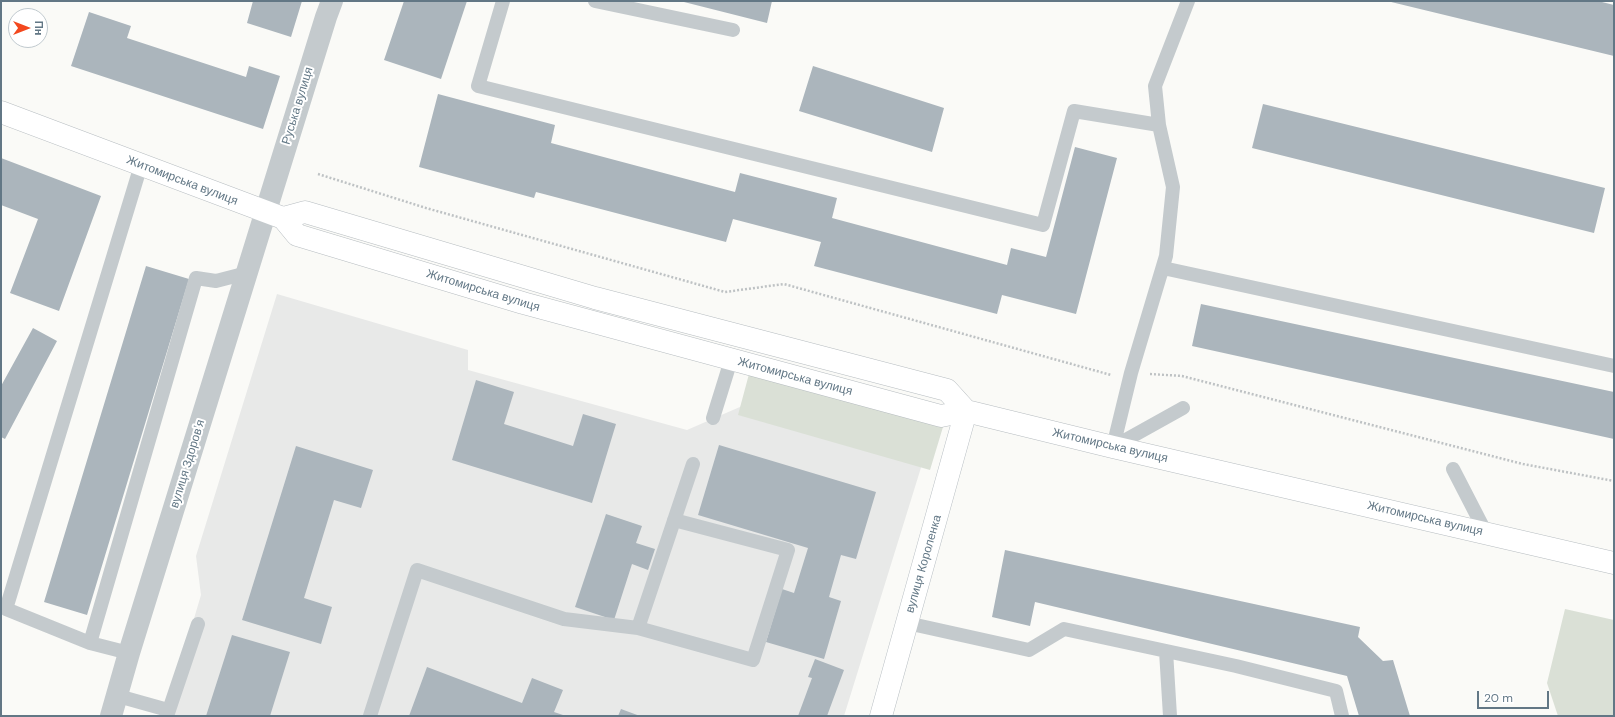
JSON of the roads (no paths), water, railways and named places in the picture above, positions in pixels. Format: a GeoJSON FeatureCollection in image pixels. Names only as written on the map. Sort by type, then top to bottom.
{"type":"FeatureCollection","features":[{"type":"Feature","properties":{"kind":"main road","name":"Житомирська вулиця"},"geometry":{"type":"LineString","coordinates":[[1,112],[275,215],[298,235],[523,303],[941,416],[966,411],[1112,447],[1614,563]]}},
{"type":"Feature","properties":{"kind":"main road"},"geometry":{"type":"LineString","coordinates":[[275,215],[305,212],[595,298],[947,390],[966,411]]}},
{"type":"Feature","properties":{"kind":"main road","name":"вулиця Короленка"},"geometry":{"type":"LineString","coordinates":[[881,716],[966,411]]}},
{"type":"Feature","properties":{"kind":"street","name":"Руська вулиця"},"geometry":{"type":"LineString","coordinates":[[275,215],[332,1]]}},
{"type":"Feature","properties":{"kind":"street","name":"вулиця Здоровʼя"},"geometry":{"type":"LineString","coordinates":[[115,706],[129,653],[247,273],[275,215]]}},
{"type":"Feature","properties":{"kind":"lane"},"geometry":{"type":"LineString","coordinates":[[503,1],[478,86],[1043,225],[1074,111],[1159,125]]}},
{"type":"Feature","properties":{"kind":"lane"},"geometry":{"type":"LineString","coordinates":[[595,1],[733,30]]}},
{"type":"Feature","properties":{"kind":"lane"},"geometry":{"type":"LineString","coordinates":[[1112,447],[1131,373],[1166,256],[1173,187],[1159,125],[1155,86],[1188,1]]}},
{"type":"Feature","properties":{"kind":"lane"},"geometry":{"type":"LineString","coordinates":[[129,653],[90,643],[6,609],[141,165]]}},
{"type":"Feature","properties":{"kind":"lane"},"geometry":{"type":"LineString","coordinates":[[1163,268],[1614,366]]}},
{"type":"Feature","properties":{"kind":"lane"},"geometry":{"type":"LineString","coordinates":[[90,643],[196,278],[216,281],[247,273]]}},
{"type":"Feature","properties":{"kind":"lane"},"geometry":{"type":"LineString","coordinates":[[713,418],[731,360]]}},
{"type":"Feature","properties":{"kind":"lane"},"geometry":{"type":"LineString","coordinates":[[1112,447],[1183,408]]}},
{"type":"Feature","properties":{"kind":"lane"},"geometry":{"type":"LineString","coordinates":[[638,628],[693,464]]}},
{"type":"Feature","properties":{"kind":"lane"},"geometry":{"type":"LineString","coordinates":[[1453,468],[1486,533]]}},
{"type":"Feature","properties":{"kind":"lane"},"geometry":{"type":"LineString","coordinates":[[370,716],[417,570],[564,619],[638,628],[753,660],[788,550],[674,520]]}},
{"type":"Feature","properties":{"kind":"lane"},"geometry":{"type":"LineString","coordinates":[[115,706],[167,713],[198,624]]}},
{"type":"Feature","properties":{"kind":"lane"},"geometry":{"type":"LineString","coordinates":[[907,624],[1030,650],[1064,629],[1236,666],[1336,691],[1342,716]]}},
{"type":"Feature","properties":{"kind":"lane"},"geometry":{"type":"LineString","coordinates":[[1166,651],[1170,716]]}}]}
